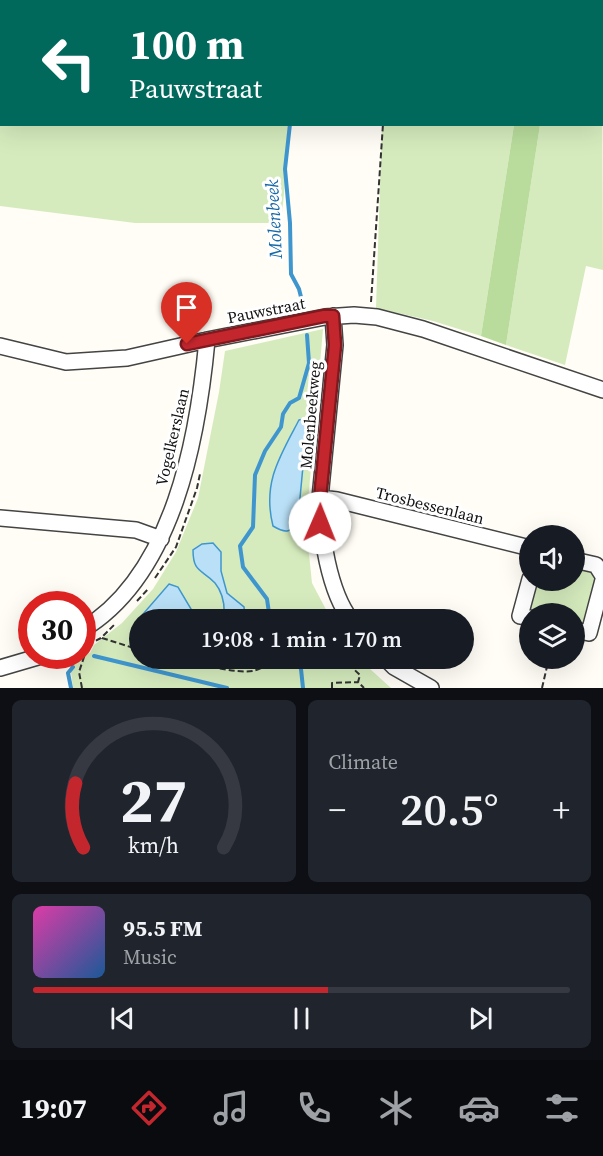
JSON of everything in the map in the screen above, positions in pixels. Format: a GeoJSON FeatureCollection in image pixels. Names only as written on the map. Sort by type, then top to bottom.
{"type":"FeatureCollection","features":[{"type":"Feature","properties":{"kind":"street","name":"Pauwstraat"},"geometry":{"type":"LineString","coordinates":[[0,346],[66,362],[127,358],[324,316],[369,316],[423,329],[603,390]]}},
{"type":"Feature","properties":{"kind":"street","name":"Molenbeekweg"},"geometry":{"type":"LineString","coordinates":[[333,316],[335,345],[320,498],[320,523],[329,571],[344,609]]}},
{"type":"Feature","properties":{"kind":"street","name":"Vogelkerslaan"},"geometry":{"type":"LineString","coordinates":[[96,623],[140,576],[161,539],[181,487],[195,427],[207,340]]}},
{"type":"Feature","properties":{"kind":"street","name":"Trosbessenlaan"},"geometry":{"type":"LineString","coordinates":[[320,498],[337,500],[519,546]]}},
{"type":"Feature","properties":{"kind":"street"},"geometry":{"type":"LineString","coordinates":[[0,518],[136,530],[161,539]]}},
{"type":"Feature","properties":{"kind":"street"},"geometry":{"type":"LineString","coordinates":[[585,562],[596,565],[603,578],[589,633],[585,632]]}},
{"type":"Feature","properties":{"kind":"street"},"geometry":{"type":"LineString","coordinates":[[0,668],[18,663]]}},
{"type":"Feature","properties":{"kind":"street"},"geometry":{"type":"LineString","coordinates":[[398,669],[431,688]]}},
{"type":"Feature","properties":{"kind":"path"},"geometry":{"type":"LineString","coordinates":[[369,316],[373,293],[383,126]]}},
{"type":"Feature","properties":{"kind":"path"},"geometry":{"type":"LineString","coordinates":[[96,635],[129,648]]}},
{"type":"Feature","properties":{"kind":"path"},"geometry":{"type":"LineString","coordinates":[[81,669],[82,688]]}},
{"type":"Feature","properties":{"kind":"path"},"geometry":{"type":"LineString","coordinates":[[229,669],[253,671],[257,669]]}},
{"type":"Feature","properties":{"kind":"path"},"geometry":{"type":"LineString","coordinates":[[354,669],[360,675],[358,682]]}},
{"type":"Feature","properties":{"kind":"path"},"geometry":{"type":"LineString","coordinates":[[542,688],[546,669]]}},
{"type":"Feature","properties":{"kind":"path"},"geometry":{"type":"LineString","coordinates":[[332,688],[332,683],[358,682],[364,688]]}},
{"type":"Feature","properties":{"kind":"green space"},"geometry":{"type":"Polygon","coordinates":[[[0,126],[291,126],[281,223],[135,223],[0,206],[0,126]]]}},
{"type":"Feature","properties":{"kind":"green space"},"geometry":{"type":"Polygon","coordinates":[[[382,126],[514,126],[481,336],[433,321],[376,308],[382,126]]]}},
{"type":"Feature","properties":{"kind":"green space"},"geometry":{"type":"Polygon","coordinates":[[[514,126],[540,126],[506,345],[481,336],[514,126]]]}},
{"type":"Feature","properties":{"kind":"green space"},"geometry":{"type":"Polygon","coordinates":[[[540,126],[602,126],[603,270],[586,266],[565,365],[506,345],[540,126]]]}},
{"type":"Feature","properties":{"kind":"green space"},"geometry":{"type":"Polygon","coordinates":[[[323,329],[306,525],[312,583],[326,609],[135,609],[153,589],[176,552],[198,498],[225,351],[323,329]]]}},
{"type":"Feature","properties":{"kind":"green space"},"geometry":{"type":"Polygon","coordinates":[[[585,569],[594,571],[598,577],[585,622],[585,603],[529,603],[532,591],[585,591],[585,569]]]}},
{"type":"Feature","properties":{"kind":"green space"},"geometry":{"type":"Polygon","coordinates":[[[129,615],[129,669],[370,669],[391,688],[73,688],[71,669],[96,669],[96,643],[129,615]]]}},
{"type":"Feature","properties":{"kind":"water"},"geometry":{"type":"Polygon","coordinates":[[[304,419],[307,424],[298,519],[291,529],[285,531],[273,526],[270,511],[271,483],[285,446],[299,420],[304,419]]]}},
{"type":"Feature","properties":{"kind":"water"},"geometry":{"type":"Polygon","coordinates":[[[213,543],[221,552],[221,571],[227,593],[244,609],[224,609],[222,596],[215,583],[199,570],[195,563],[193,550],[202,544],[213,543]]]}},
{"type":"Feature","properties":{"kind":"water"},"geometry":{"type":"Polygon","coordinates":[[[169,584],[178,587],[191,609],[147,609],[169,584]]]}},
{"type":"Feature","properties":{"kind":"waterway","name":"Molenbeek"},"geometry":{"type":"LineString","coordinates":[[290,126],[285,169],[290,223],[291,274],[299,289],[304,309]]}},
{"type":"Feature","properties":{"kind":"waterway","name":"Molenbeek"},"geometry":{"type":"LineString","coordinates":[[268,609],[267,599],[243,567],[240,546],[253,527],[255,475],[265,451],[281,427],[283,414],[290,403],[299,398],[309,363],[307,335]]}},
{"type":"Feature","properties":{"kind":"waterway"},"geometry":{"type":"LineString","coordinates":[[96,656],[227,688]]}},
{"type":"Feature","properties":{"kind":"waterway"},"geometry":{"type":"LineString","coordinates":[[71,669],[68,673],[71,688]]}},
{"type":"Feature","properties":{"kind":"waterway","name":"Molenbeek"},"geometry":{"type":"LineString","coordinates":[[301,669],[303,688]]}},
{"type":"Feature","properties":{"kind":"route"},"geometry":{"type":"LineString","coordinates":[[187,344],[333,316],[335,345],[320,498],[320,523]]}}]}
